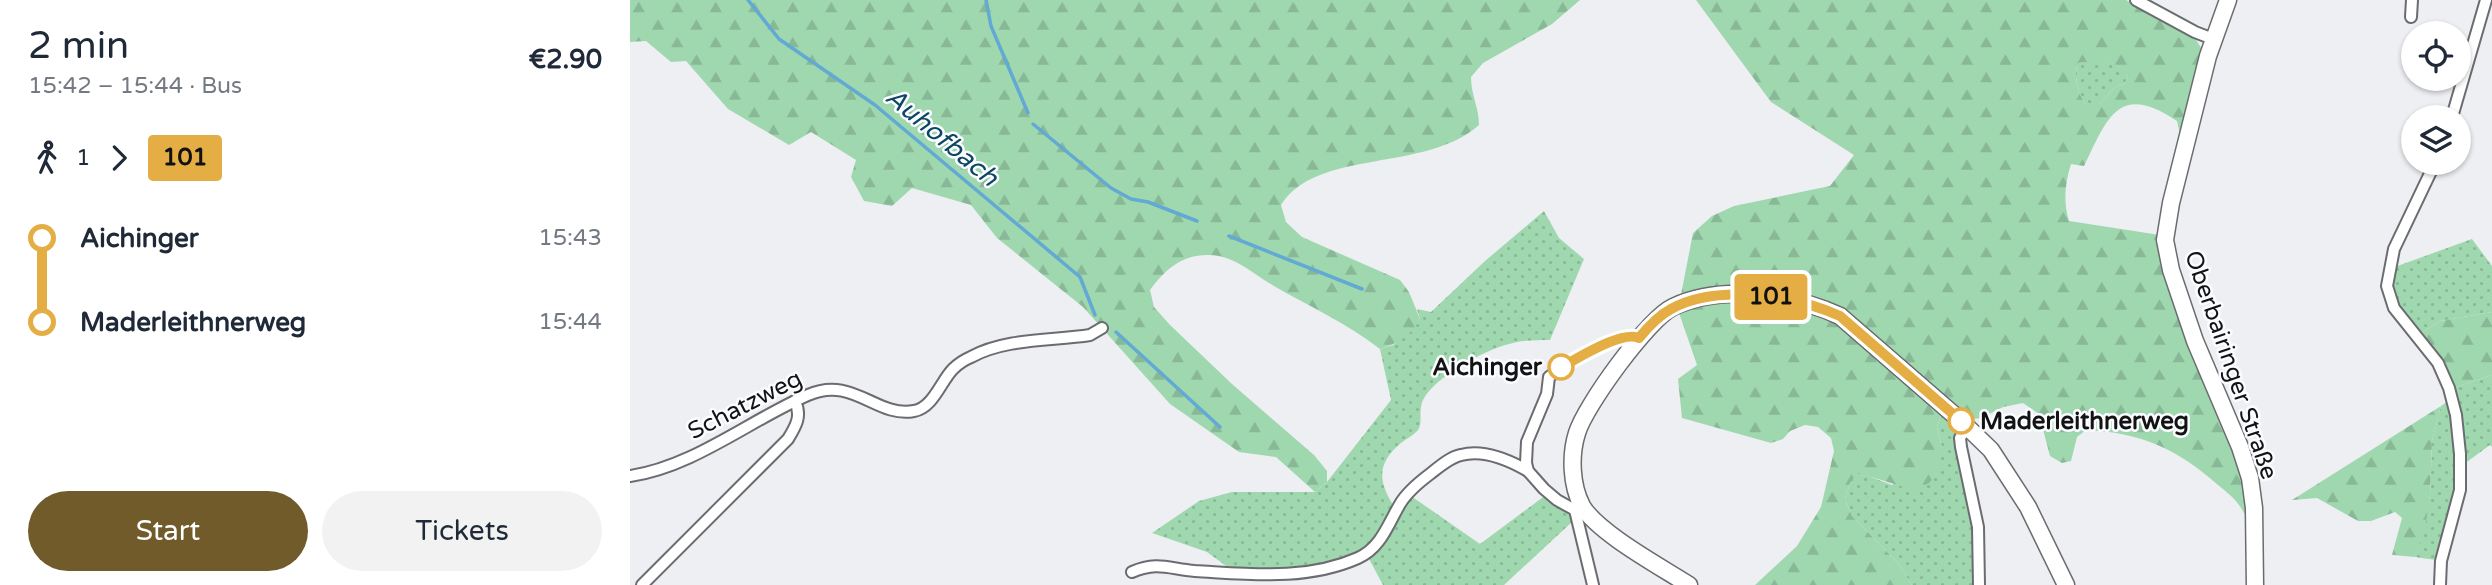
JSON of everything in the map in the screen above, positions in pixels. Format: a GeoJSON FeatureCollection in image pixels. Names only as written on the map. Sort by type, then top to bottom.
{"type":"FeatureCollection","features":[{"type":"Feature","properties":{"kind":"street"},"geometry":{"type":"LineString","coordinates":[[2136,0],[2213,39]]}},
{"type":"Feature","properties":{"kind":"street","name":"Oberbairinger Straße"},"geometry":{"type":"LineString","coordinates":[[2228,0],[2213,39],[2171,203],[2165,240],[2171,270],[2195,341],[2250,478],[2254,508],[2255,585]]}},
{"type":"Feature","properties":{"kind":"street"},"geometry":{"type":"LineString","coordinates":[[2411,17],[2412,0]]}},
{"type":"Feature","properties":{"kind":"street"},"geometry":{"type":"LineString","coordinates":[[2455,105],[2486,0]]}},
{"type":"Feature","properties":{"kind":"street"},"geometry":{"type":"LineString","coordinates":[[2429,175],[2394,249],[2387,286],[2394,308],[2438,363],[2449,388],[2456,415],[2460,490],[2441,561],[2440,585]]}},
{"type":"Feature","properties":{"kind":"street"},"geometry":{"type":"LineString","coordinates":[[1593,585],[1573,467],[1578,429],[1589,408],[1639,338],[1663,313],[1705,298],[1745,295],[1797,301],[1840,316],[1967,426],[1991,450],[2016,485],[2066,585]]}},
{"type":"Feature","properties":{"kind":"street","name":"Schatzweg"},"geometry":{"type":"LineString","coordinates":[[630,477],[667,467],[795,401],[822,390],[833,389],[857,394],[888,408],[912,412],[926,405],[952,370],[972,356],[1004,345],[1090,335],[1102,328]]}},
{"type":"Feature","properties":{"kind":"street"},"geometry":{"type":"LineString","coordinates":[[1528,471],[1525,453],[1527,442],[1547,394],[1549,377],[1562,367],[1618,339],[1630,335],[1639,338]]}},
{"type":"Feature","properties":{"kind":"street"},"geometry":{"type":"LineString","coordinates":[[642,585],[788,439],[798,422],[798,407],[795,401]]}},
{"type":"Feature","properties":{"kind":"street"},"geometry":{"type":"LineString","coordinates":[[1967,426],[1960,438],[1978,527],[1979,585]]}},
{"type":"Feature","properties":{"kind":"street"},"geometry":{"type":"LineString","coordinates":[[1132,572],[1155,565],[1179,570],[1270,575],[1292,575],[1327,569],[1369,552],[1378,543],[1409,492],[1448,461],[1462,455],[1490,456],[1514,463],[1528,471],[1557,500],[1578,508],[1600,526],[1689,585]]}},
{"type":"Feature","properties":{"kind":"green space"},"geometry":{"type":"Polygon","coordinates":[[[630,0],[1580,0],[1552,24],[1483,63],[1471,77],[1479,125],[1456,140],[1430,150],[1345,167],[1320,175],[1298,187],[1281,205],[1286,222],[1302,237],[1400,280],[1409,292],[1420,319],[1403,338],[1380,349],[1341,323],[1242,266],[1216,256],[1198,256],[1181,261],[1167,271],[1150,290],[1154,307],[1170,325],[1232,384],[1314,455],[1327,471],[1327,482],[1315,492],[1276,457],[1239,452],[1170,404],[1083,307],[997,238],[971,205],[912,188],[892,206],[864,201],[851,177],[856,160],[811,132],[789,145],[728,109],[686,61],[671,62],[646,41],[630,42],[630,0]]]}},
{"type":"Feature","properties":{"kind":"green space"},"geometry":{"type":"Polygon","coordinates":[[[1696,0],[2126,0],[2195,38],[2203,51],[2182,143],[2177,121],[2157,110],[2141,105],[2128,105],[2117,111],[2108,121],[2084,166],[2071,164],[2065,200],[2069,221],[2160,235],[2243,466],[2251,539],[2245,516],[2236,501],[2203,472],[2173,452],[2123,434],[2086,430],[2077,437],[2071,461],[2062,463],[2050,456],[2039,414],[2023,403],[2003,407],[1981,418],[1965,420],[1942,412],[1937,427],[1942,448],[1939,471],[1929,483],[1914,490],[1858,473],[1850,483],[1845,499],[1852,516],[1897,562],[1912,585],[1755,585],[1797,546],[1821,507],[1834,451],[1831,438],[1818,427],[1805,425],[1771,443],[1682,418],[1678,379],[1697,365],[1678,310],[1693,233],[1712,216],[1734,206],[1830,186],[1854,155],[1771,102],[1696,0]],[[2111,62],[2078,63],[2077,85],[2086,104],[2100,104],[2115,87],[2124,84],[2128,78],[2126,72],[2111,62]]]}},
{"type":"Feature","properties":{"kind":"green space"},"geometry":{"type":"Polygon","coordinates":[[[2111,62],[2127,72],[2128,78],[2124,84],[2115,87],[2100,104],[2086,104],[2076,79],[2078,63],[2111,62]]]}},
{"type":"Feature","properties":{"kind":"green space"},"geometry":{"type":"Polygon","coordinates":[[[1544,211],[1559,238],[1584,259],[1550,340],[1518,342],[1491,350],[1442,379],[1426,395],[1421,405],[1418,430],[1393,451],[1384,466],[1382,474],[1385,490],[1395,508],[1378,539],[1357,556],[1303,571],[1233,571],[1207,552],[1152,533],[1199,501],[1232,492],[1315,492],[1327,482],[1391,400],[1380,349],[1393,345],[1420,319],[1417,309],[1431,312],[1544,211]]]}},
{"type":"Feature","properties":{"kind":"green space"},"geometry":{"type":"Polygon","coordinates":[[[2472,239],[2492,266],[2492,312],[2440,321],[2421,333],[2403,312],[2394,296],[2392,268],[2472,239]]]}},
{"type":"Feature","properties":{"kind":"green space"},"geometry":{"type":"Polygon","coordinates":[[[2492,312],[2492,375],[2453,388],[2421,333],[2440,321],[2492,312]]]}},
{"type":"Feature","properties":{"kind":"green space"},"geometry":{"type":"Polygon","coordinates":[[[2492,375],[2492,447],[2490,445],[2464,464],[2453,388],[2492,375]]]}},
{"type":"Feature","properties":{"kind":"green space"},"geometry":{"type":"Polygon","coordinates":[[[2450,400],[2458,477],[2452,511],[2436,560],[2415,557],[2430,496],[2432,441],[2441,406],[2450,400]]]}},
{"type":"Feature","properties":{"kind":"green space"},"geometry":{"type":"Polygon","coordinates":[[[2441,406],[2432,441],[2426,522],[2415,557],[2392,555],[2402,518],[2395,512],[2371,521],[2358,521],[2317,498],[2292,500],[2441,406]]]}},
{"type":"Feature","properties":{"kind":"green space"},"geometry":{"type":"Polygon","coordinates":[[[1942,412],[1956,423],[1955,437],[1972,503],[1976,585],[1912,585],[1897,562],[1852,516],[1845,499],[1850,483],[1858,472],[1892,485],[1942,448],[1937,427],[1942,412]]]}},
{"type":"Feature","properties":{"kind":"green space"},"geometry":{"type":"Polygon","coordinates":[[[1546,495],[1567,512],[1573,521],[1504,585],[1383,585],[1368,557],[1411,496],[1480,544],[1546,495]]]}},
{"type":"Feature","properties":{"kind":"waterway","name":"Auhofbach"},"geometry":{"type":"LineString","coordinates":[[748,0],[779,39],[875,105],[1080,277],[1095,315]]}},
{"type":"Feature","properties":{"kind":"waterway"},"geometry":{"type":"LineString","coordinates":[[986,0],[991,26],[1028,113]]}},
{"type":"Feature","properties":{"kind":"waterway"},"geometry":{"type":"LineString","coordinates":[[1033,124],[1111,188],[1131,199],[1148,202],[1197,221]]}},
{"type":"Feature","properties":{"kind":"waterway"},"geometry":{"type":"LineString","coordinates":[[1229,236],[1362,289]]}},
{"type":"Feature","properties":{"kind":"waterway","name":"Auhofbach"},"geometry":{"type":"LineString","coordinates":[[1116,332],[1220,427]]}},
{"type":"Feature","properties":{"kind":"bus line","name":"101"},"geometry":{"type":"LineString","coordinates":[[1561,367],[1618,339],[1630,335],[1639,338],[1648,326],[1674,307],[1722,295],[1770,297],[1797,301],[1840,316],[1961,421]]}},
{"type":"Feature","properties":{"kind":"place","name":"Aichinger"},"geometry":{"type":"Point","coordinates":[1561,367]}},
{"type":"Feature","properties":{"kind":"place","name":"Maderleithnerweg"},"geometry":{"type":"Point","coordinates":[1961,421]}}]}
